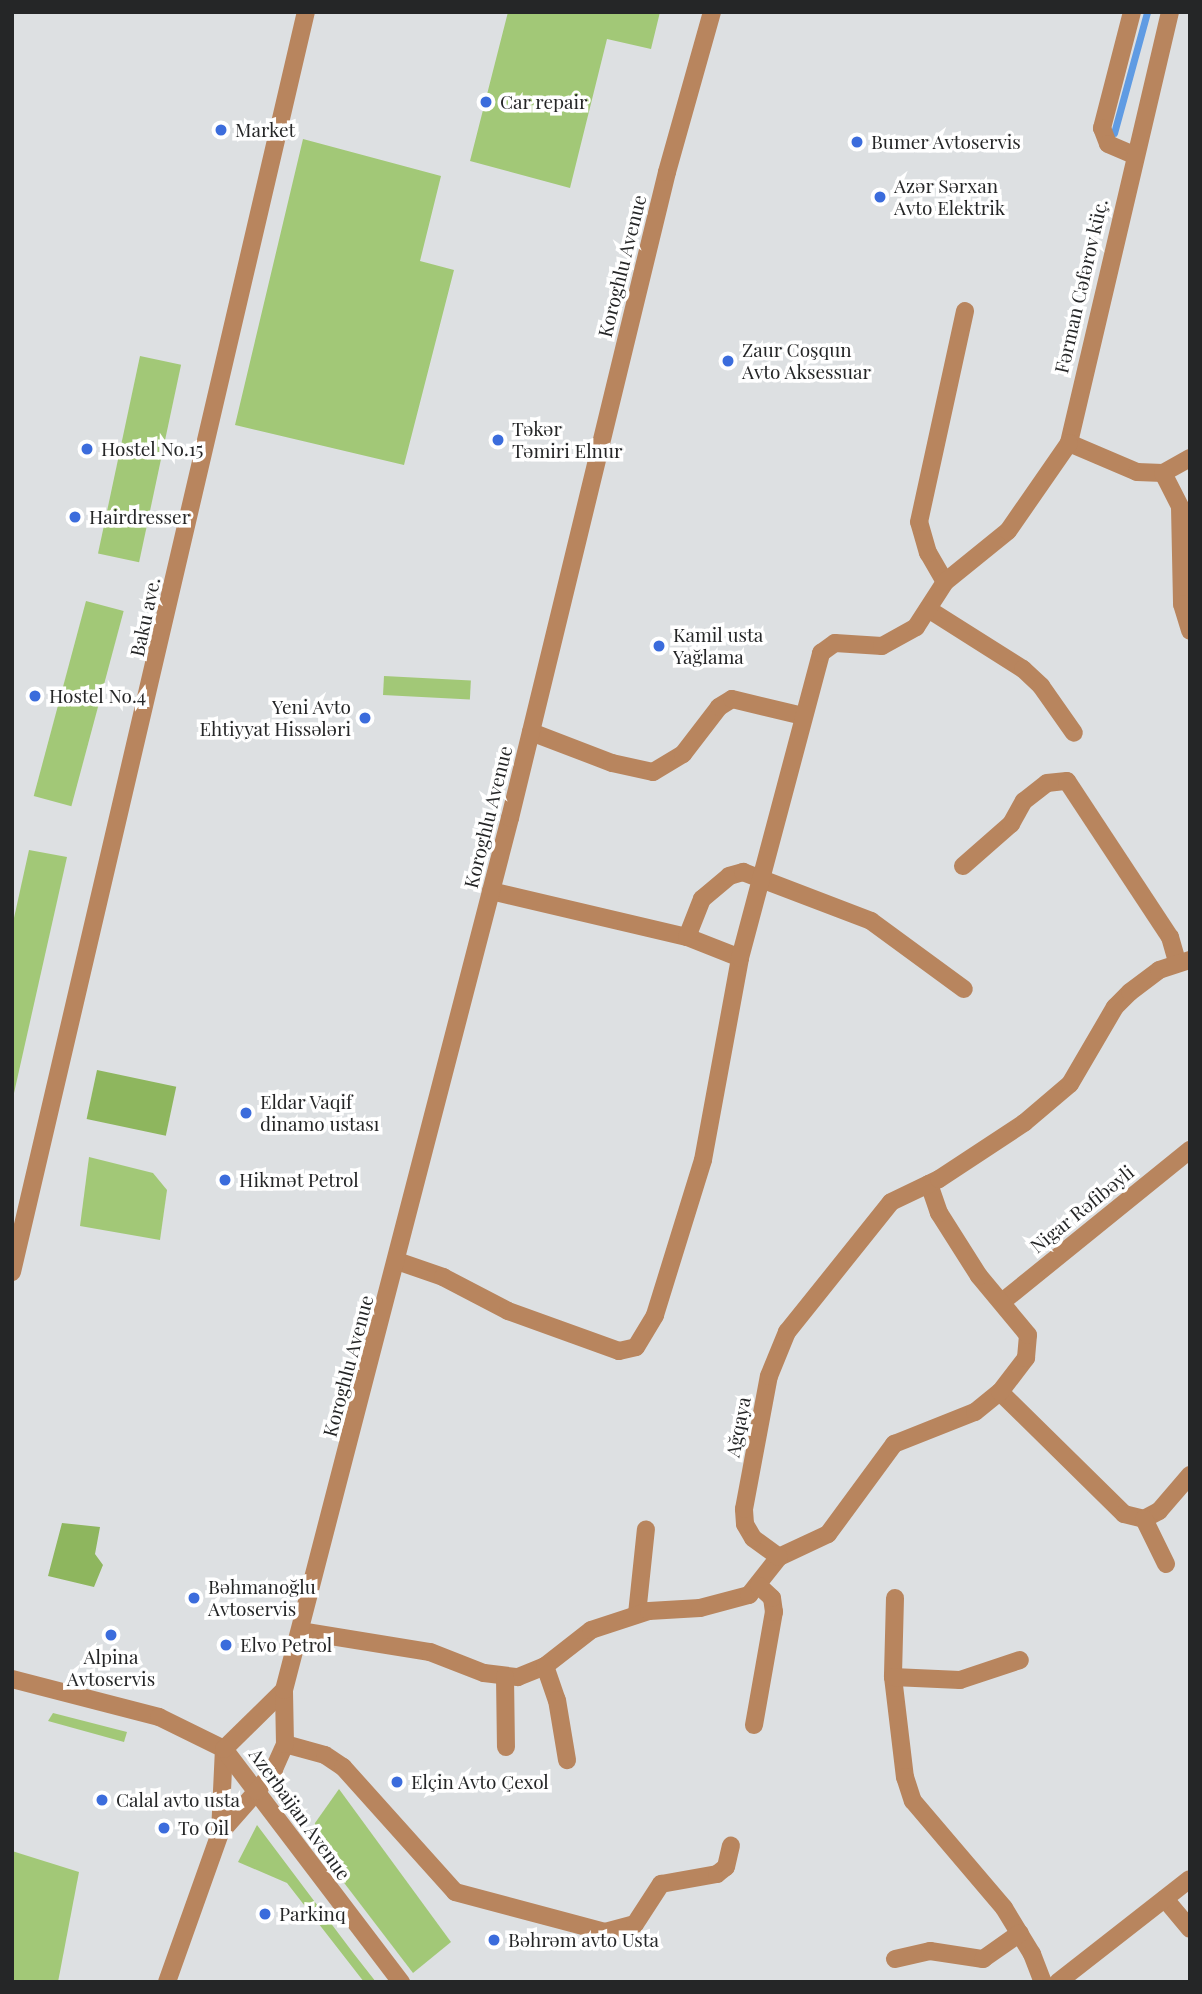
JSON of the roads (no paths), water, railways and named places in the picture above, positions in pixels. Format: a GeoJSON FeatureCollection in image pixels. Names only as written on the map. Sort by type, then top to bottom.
{"type":"FeatureCollection","features":[{"type":"Feature","properties":{"kind":"street","name":"Baku ave."},"geometry":{"type":"LineString","coordinates":[[12,1272],[306,12]]}},
{"type":"Feature","properties":{"kind":"street","name":"Koroghlu Avenue"},"geometry":{"type":"LineString","coordinates":[[284,1689],[397,1262],[531,732],[639,283],[712,12]]}},
{"type":"Feature","properties":{"kind":"street"},"geometry":{"type":"LineString","coordinates":[[1132,12],[1102,128],[1108,144],[1134,155]]}},
{"type":"Feature","properties":{"kind":"street","name":"Fərman Cəfərov küç."},"geometry":{"type":"LineString","coordinates":[[1069,443],[1134,155],[1170,12]]}},
{"type":"Feature","properties":{"kind":"street"},"geometry":{"type":"LineString","coordinates":[[945,582],[928,553],[919,522],[965,311]]}},
{"type":"Feature","properties":{"kind":"street"},"geometry":{"type":"LineString","coordinates":[[397,1262],[443,1277],[508,1311],[619,1351],[636,1347],[655,1315],[703,1160],[740,958],[764,877],[803,716],[826,647],[835,643],[882,646],[896,641],[916,627],[945,582],[1008,531],[1069,443],[1118,466],[1163,473],[1190,458]]}},
{"type":"Feature","properties":{"kind":"street"},"geometry":{"type":"LineString","coordinates":[[1163,473],[1180,507],[1182,604],[1190,631]]}},
{"type":"Feature","properties":{"kind":"street"},"geometry":{"type":"LineString","coordinates":[[928,609],[1023,669],[1041,686],[1074,733]]}},
{"type":"Feature","properties":{"kind":"street"},"geometry":{"type":"LineString","coordinates":[[531,732],[612,763],[653,772],[683,754],[719,707],[732,699],[803,716]]}},
{"type":"Feature","properties":{"kind":"street"},"geometry":{"type":"LineString","coordinates":[[963,866],[1011,824],[1024,801],[1047,783],[1067,781],[1184,961]]}},
{"type":"Feature","properties":{"kind":"street"},"geometry":{"type":"LineString","coordinates":[[687,937],[702,900],[729,876],[743,872],[764,877],[870,921],[964,989]]}},
{"type":"Feature","properties":{"kind":"street"},"geometry":{"type":"LineString","coordinates":[[491,891],[687,937],[740,958]]}},
{"type":"Feature","properties":{"kind":"street","name":"Ağqaya"},"geometry":{"type":"LineString","coordinates":[[779,1557],[753,1538],[745,1524],[744,1509],[776,1352],[787,1332],[891,1202],[929,1184],[1010,1135],[1070,1084],[1115,1007],[1159,970],[1184,961]]}},
{"type":"Feature","properties":{"kind":"street","name":"Nigar Rəfibəyli"},"geometry":{"type":"LineString","coordinates":[[1002,1302],[1190,1150]]}},
{"type":"Feature","properties":{"kind":"street"},"geometry":{"type":"LineString","coordinates":[[300,1631],[430,1652],[505,1676],[545,1666],[591,1630],[637,1614],[700,1608],[748,1595],[759,1586],[779,1557],[828,1534],[894,1444],[975,1412],[1000,1392],[1026,1358],[1030,1345],[1020,1322],[979,1276],[939,1213],[929,1184]]}},
{"type":"Feature","properties":{"kind":"street"},"geometry":{"type":"LineString","coordinates":[[1000,1392],[1108,1503],[1124,1514],[1144,1519],[1159,1511],[1190,1475]]}},
{"type":"Feature","properties":{"kind":"street"},"geometry":{"type":"LineString","coordinates":[[1144,1519],[1166,1564]]}},
{"type":"Feature","properties":{"kind":"street"},"geometry":{"type":"LineString","coordinates":[[637,1614],[646,1530]]}},
{"type":"Feature","properties":{"kind":"street"},"geometry":{"type":"LineString","coordinates":[[754,1725],[774,1612],[772,1598],[759,1586]]}},
{"type":"Feature","properties":{"kind":"street"},"geometry":{"type":"LineString","coordinates":[[895,1598],[893,1677],[905,1777],[913,1801],[1020,1933],[1043,1982]]}},
{"type":"Feature","properties":{"kind":"street"},"geometry":{"type":"LineString","coordinates":[[893,1677],[960,1680],[1020,1660]]}},
{"type":"Feature","properties":{"kind":"street"},"geometry":{"type":"LineString","coordinates":[[545,1666],[557,1700],[567,1760]]}},
{"type":"Feature","properties":{"kind":"street"},"geometry":{"type":"LineString","coordinates":[[505,1676],[506,1747]]}},
{"type":"Feature","properties":{"kind":"street","name":"Azerbaijan Avenue"},"geometry":{"type":"LineString","coordinates":[[12,1679],[159,1717],[224,1749],[401,1982]]}},
{"type":"Feature","properties":{"kind":"street"},"geometry":{"type":"LineString","coordinates":[[220,1833],[274,1769],[285,1744],[284,1689]]}},
{"type":"Feature","properties":{"kind":"street"},"geometry":{"type":"LineString","coordinates":[[167,1982],[220,1833],[224,1749],[284,1689]]}},
{"type":"Feature","properties":{"kind":"street"},"geometry":{"type":"LineString","coordinates":[[285,1744],[325,1755],[343,1767],[455,1892],[605,1932],[635,1924],[661,1884],[717,1874],[726,1867],[731,1846]]}},
{"type":"Feature","properties":{"kind":"street"},"geometry":{"type":"LineString","coordinates":[[1058,1982],[1190,1879]]}},
{"type":"Feature","properties":{"kind":"street"},"geometry":{"type":"LineString","coordinates":[[1165,1899],[1190,1929]]}},
{"type":"Feature","properties":{"kind":"street"},"geometry":{"type":"LineString","coordinates":[[895,1959],[930,1951],[983,1959],[1020,1933]]}},
{"type":"Feature","properties":{"kind":"waterway"},"geometry":{"type":"LineString","coordinates":[[1114,133],[1147,12]]}},
{"type":"Feature","properties":{"kind":"place","name":"Car repair"},"geometry":{"type":"Point","coordinates":[486,102]}},
{"type":"Feature","properties":{"kind":"place","name":"Market"},"geometry":{"type":"Point","coordinates":[221,130]}},
{"type":"Feature","properties":{"kind":"place","name":"Bumer Avtoservis"},"geometry":{"type":"Point","coordinates":[857,142]}},
{"type":"Feature","properties":{"kind":"place","name":"Azər Sərxan Avto Elektrik"},"geometry":{"type":"Point","coordinates":[880,197]}},
{"type":"Feature","properties":{"kind":"place","name":"Zaur Coşqun Avto Aksessuar"},"geometry":{"type":"Point","coordinates":[728,361]}},
{"type":"Feature","properties":{"kind":"place","name":"Təkər Təmiri Elnur"},"geometry":{"type":"Point","coordinates":[498,440]}},
{"type":"Feature","properties":{"kind":"place","name":"Hostel No.15"},"geometry":{"type":"Point","coordinates":[87,449]}},
{"type":"Feature","properties":{"kind":"place","name":"Hairdresser"},"geometry":{"type":"Point","coordinates":[75,517]}},
{"type":"Feature","properties":{"kind":"place","name":"Kamil usta Yağlama"},"geometry":{"type":"Point","coordinates":[659,646]}},
{"type":"Feature","properties":{"kind":"place","name":"Hostel No.4"},"geometry":{"type":"Point","coordinates":[35,696]}},
{"type":"Feature","properties":{"kind":"place","name":"Yeni Avto Ehtiyyat Hissələri"},"geometry":{"type":"Point","coordinates":[365,718]}},
{"type":"Feature","properties":{"kind":"place","name":"Eldar Vaqif dinamo ustası"},"geometry":{"type":"Point","coordinates":[246,1113]}},
{"type":"Feature","properties":{"kind":"place","name":"Hikmət Petrol"},"geometry":{"type":"Point","coordinates":[225,1180]}},
{"type":"Feature","properties":{"kind":"place","name":"Bəhmanoğlu Avtoservis"},"geometry":{"type":"Point","coordinates":[194,1598]}},
{"type":"Feature","properties":{"kind":"place","name":"Alpina Avtoservis"},"geometry":{"type":"Point","coordinates":[111,1635]}},
{"type":"Feature","properties":{"kind":"place","name":"Elvo Petrol"},"geometry":{"type":"Point","coordinates":[226,1645]}},
{"type":"Feature","properties":{"kind":"place","name":"Elçin Avto Çexol"},"geometry":{"type":"Point","coordinates":[397,1782]}},
{"type":"Feature","properties":{"kind":"place","name":"Calal avto usta"},"geometry":{"type":"Point","coordinates":[102,1800]}},
{"type":"Feature","properties":{"kind":"place","name":"To Oil"},"geometry":{"type":"Point","coordinates":[164,1828]}},
{"type":"Feature","properties":{"kind":"place","name":"Parkinq"},"geometry":{"type":"Point","coordinates":[265,1914]}},
{"type":"Feature","properties":{"kind":"place","name":"Bəhrəm avto Usta"},"geometry":{"type":"Point","coordinates":[494,1940]}}]}
